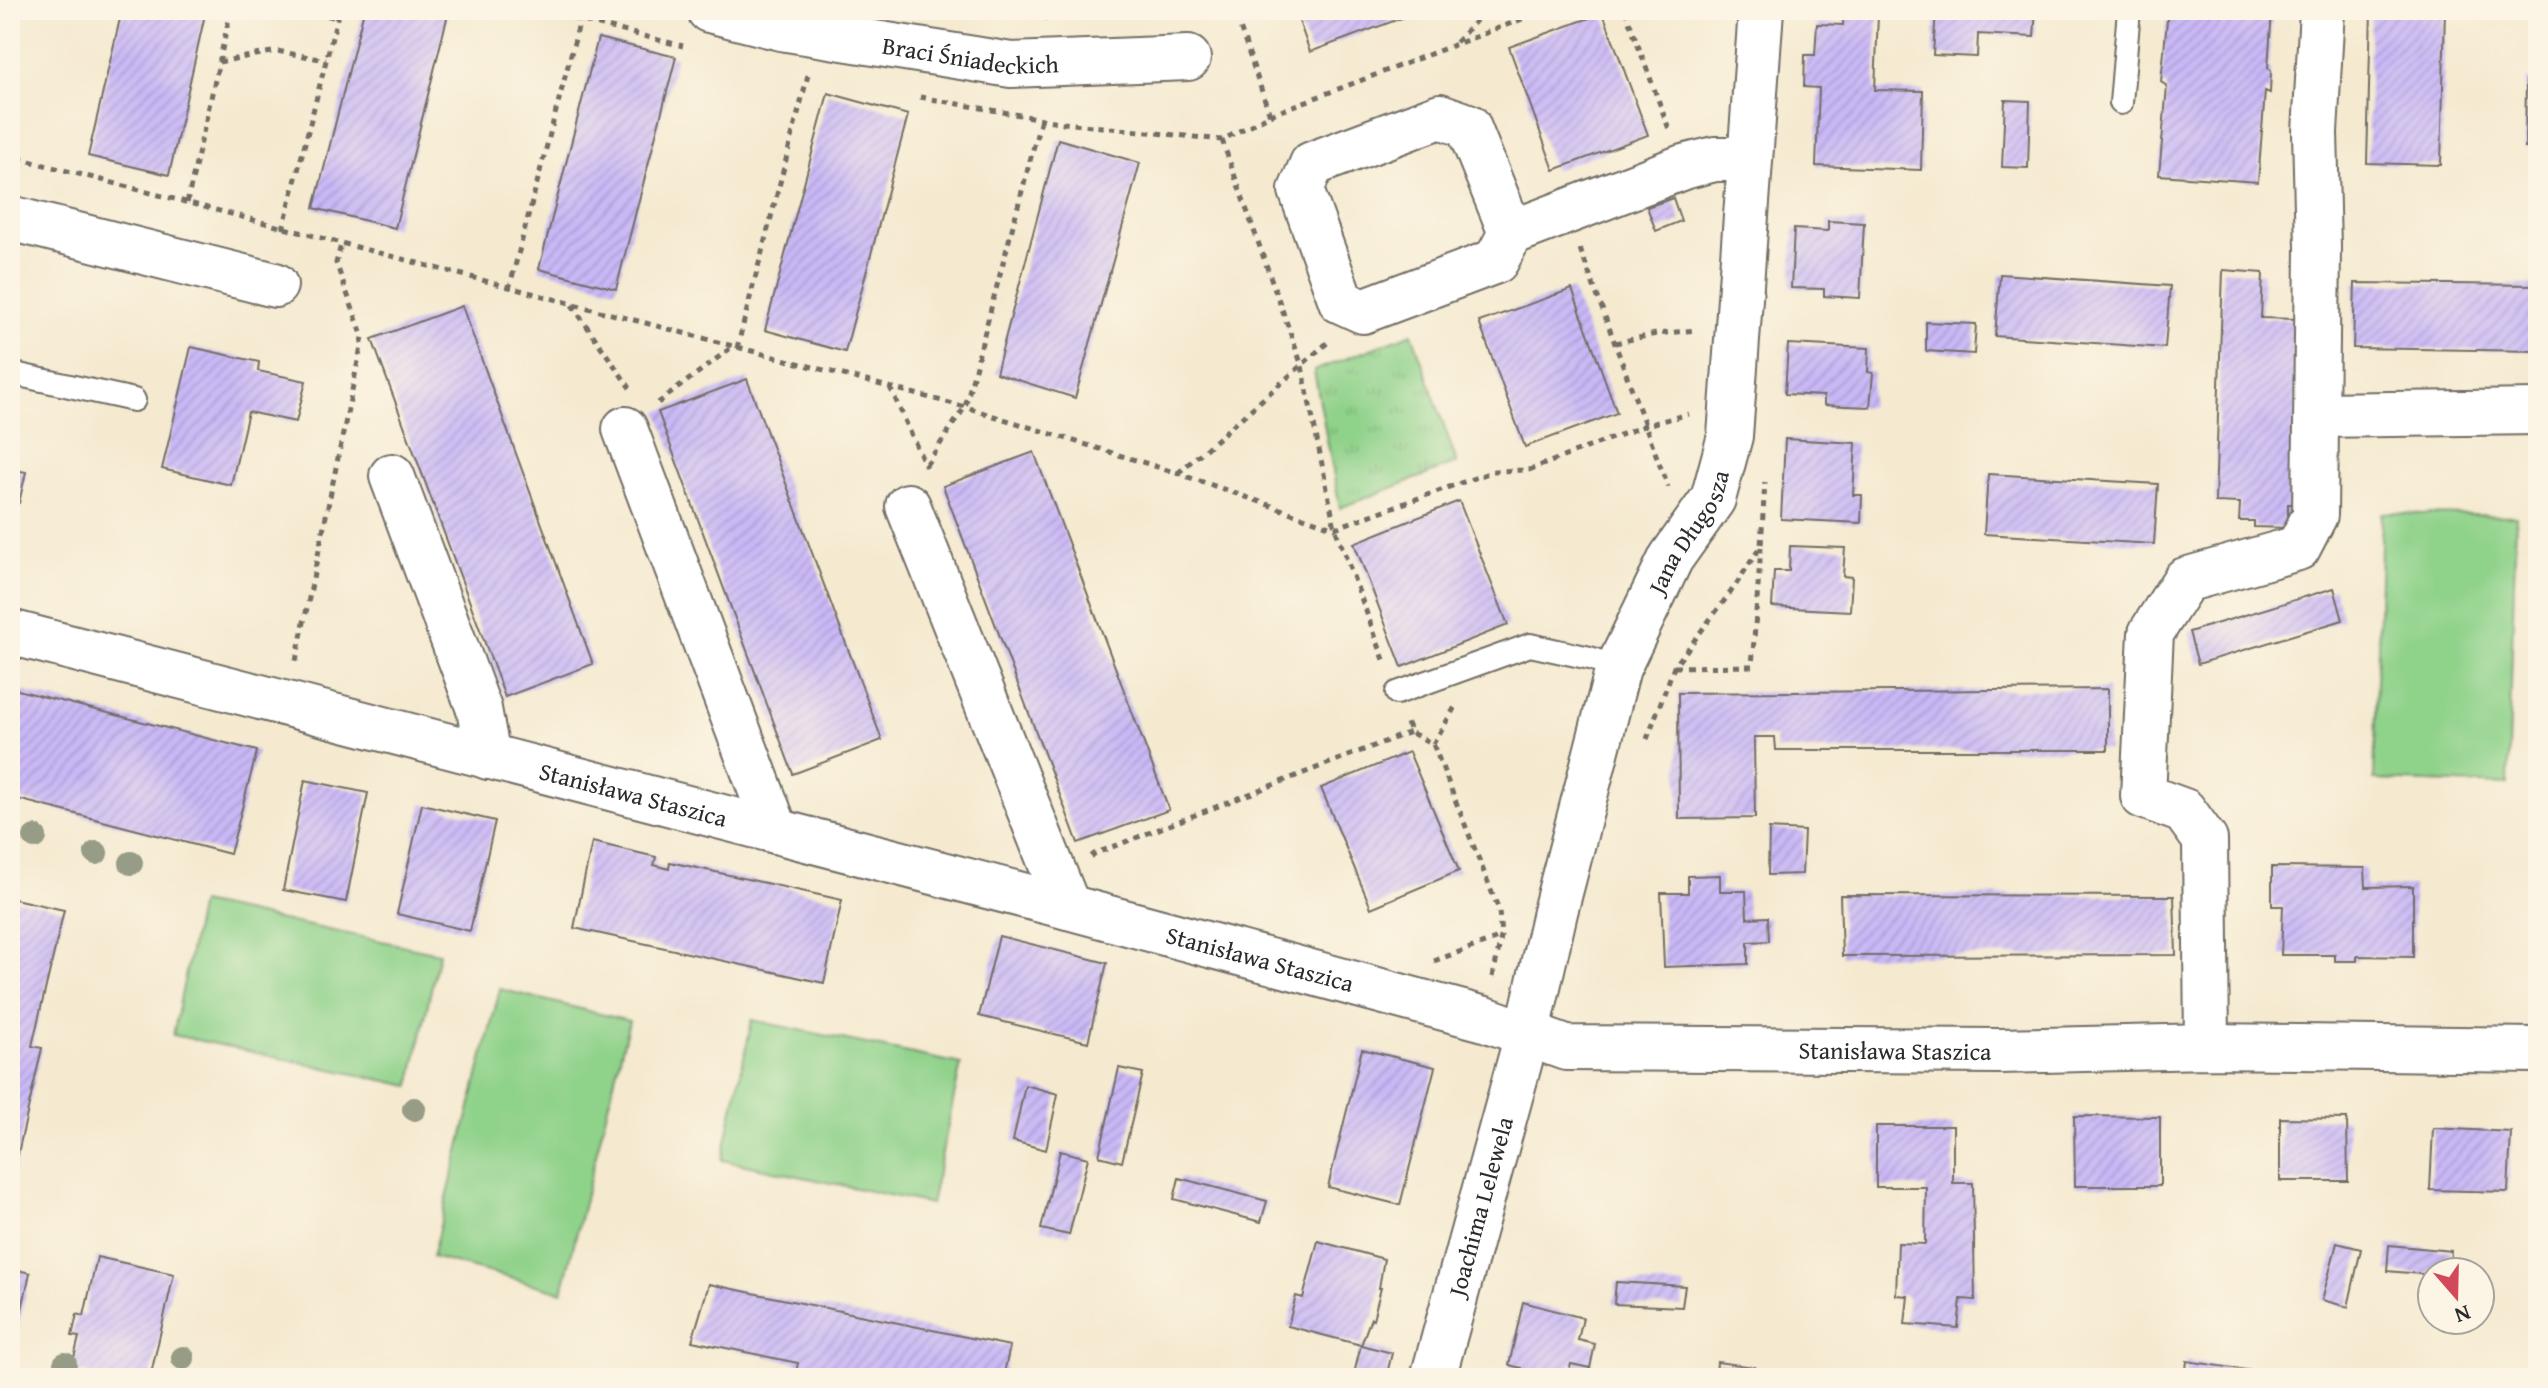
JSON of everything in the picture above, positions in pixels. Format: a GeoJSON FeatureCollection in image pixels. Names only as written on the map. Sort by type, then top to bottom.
{"type":"FeatureCollection","features":[{"type":"Feature","properties":{"kind":"street","name":"Braci Śniadeckich"},"geometry":{"type":"LineString","coordinates":[[709,10],[781,28],[1011,65],[1188,58]]}},
{"type":"Feature","properties":{"kind":"street","name":"Jana Długosza"},"geometry":{"type":"LineString","coordinates":[[1527,1035],[1618,668],[1671,558],[1713,499],[1730,436],[1761,10]]}},
{"type":"Feature","properties":{"kind":"street"},"geometry":{"type":"LineString","coordinates":[[2207,1046],[2205,840],[2184,811],[2143,796],[2151,633],[2185,580],[2298,548],[2315,515],[2318,247],[2315,132],[2322,10]]}},
{"type":"Feature","properties":{"kind":"street"},"geometry":{"type":"LineString","coordinates":[[1511,233],[1468,126],[1440,116],[1312,164],[1301,190],[1341,301],[1363,311],[1496,261],[1511,233],[1683,167],[1715,159],[1750,159]]}},
{"type":"Feature","properties":{"kind":"street"},"geometry":{"type":"LineString","coordinates":[[10,218],[275,285]]}},
{"type":"Feature","properties":{"kind":"street"},"geometry":{"type":"LineString","coordinates":[[2318,415],[2538,412]]}},
{"type":"Feature","properties":{"kind":"street"},"geometry":{"type":"LineString","coordinates":[[632,414],[776,831]]}},
{"type":"Feature","properties":{"kind":"street"},"geometry":{"type":"LineString","coordinates":[[392,476],[479,709],[488,757]]}},
{"type":"Feature","properties":{"kind":"street"},"geometry":{"type":"LineString","coordinates":[[908,506],[1068,907]]}},
{"type":"Feature","properties":{"kind":"street","name":"Stanisława Staszica"},"geometry":{"type":"LineString","coordinates":[[10,632],[1068,907],[1485,1019],[1566,1048],[1999,1051],[2207,1046],[2538,1050]]}},
{"type":"Feature","properties":{"kind":"street","name":"Joachima Lelewela"},"geometry":{"type":"LineString","coordinates":[[1433,1378],[1527,1035]]}},
{"type":"Feature","properties":{"kind":"lane"},"geometry":{"type":"LineString","coordinates":[[2121,103],[2129,10]]}},
{"type":"Feature","properties":{"kind":"lane"},"geometry":{"type":"LineString","coordinates":[[10,373],[134,400]]}},
{"type":"Feature","properties":{"kind":"lane"},"geometry":{"type":"LineString","coordinates":[[1397,693],[1530,645],[1590,658],[1618,668]]}},
{"type":"Feature","properties":{"kind":"path"},"geometry":{"type":"LineString","coordinates":[[187,203],[231,10]]}},
{"type":"Feature","properties":{"kind":"path"},"geometry":{"type":"LineString","coordinates":[[304,10],[337,18]]}},
{"type":"Feature","properties":{"kind":"path"},"geometry":{"type":"LineString","coordinates":[[283,229],[339,10]]}},
{"type":"Feature","properties":{"kind":"path"},"geometry":{"type":"LineString","coordinates":[[1039,10],[1043,19],[1066,17],[1085,10]]}},
{"type":"Feature","properties":{"kind":"path"},"geometry":{"type":"LineString","coordinates":[[1234,10],[1270,115]]}},
{"type":"Feature","properties":{"kind":"path"},"geometry":{"type":"LineString","coordinates":[[1453,45],[1486,10]]}},
{"type":"Feature","properties":{"kind":"path"},"geometry":{"type":"LineString","coordinates":[[1485,1019],[1501,937],[1499,910],[1433,744],[1410,732],[1335,528],[1302,366],[1222,140],[1270,115],[1546,10]]}},
{"type":"Feature","properties":{"kind":"path"},"geometry":{"type":"LineString","coordinates":[[1625,10],[1683,167]]}},
{"type":"Feature","properties":{"kind":"path"},"geometry":{"type":"LineString","coordinates":[[509,289],[580,20]]}},
{"type":"Feature","properties":{"kind":"path"},"geometry":{"type":"LineString","coordinates":[[219,62],[277,51],[326,60]]}},
{"type":"Feature","properties":{"kind":"path"},"geometry":{"type":"LineString","coordinates":[[737,348],[809,74]]}},
{"type":"Feature","properties":{"kind":"path"},"geometry":{"type":"LineString","coordinates":[[925,466],[965,407],[1041,119]]}},
{"type":"Feature","properties":{"kind":"path"},"geometry":{"type":"LineString","coordinates":[[18,158],[965,407],[1177,473],[1335,528],[1494,471],[1529,470],[1646,425],[1702,410]]}},
{"type":"Feature","properties":{"kind":"path"},"geometry":{"type":"LineString","coordinates":[[1566,212],[1670,492],[1679,481]]}},
{"type":"Feature","properties":{"kind":"path"},"geometry":{"type":"LineString","coordinates":[[296,661],[363,337],[336,263],[341,245]]}},
{"type":"Feature","properties":{"kind":"path"},"geometry":{"type":"LineString","coordinates":[[572,305],[632,414]]}},
{"type":"Feature","properties":{"kind":"path"},"geometry":{"type":"LineString","coordinates":[[1177,473],[1363,311]]}},
{"type":"Feature","properties":{"kind":"path"},"geometry":{"type":"LineString","coordinates":[[1615,343],[1656,334],[1706,329]]}},
{"type":"Feature","properties":{"kind":"path"},"geometry":{"type":"LineString","coordinates":[[1674,667],[1752,666],[1761,546]]}},
{"type":"Feature","properties":{"kind":"path"},"geometry":{"type":"LineString","coordinates":[[1643,749],[1674,667],[1733,589]]}},
{"type":"Feature","properties":{"kind":"path"},"geometry":{"type":"LineString","coordinates":[[1086,865],[1094,854],[1410,732]]}},
{"type":"Feature","properties":{"kind":"green space"},"geometry":{"type":"Polygon","coordinates":[[[1412,333],[1457,463],[1340,508],[1314,371],[1412,333]]]}},
{"type":"Feature","properties":{"kind":"green space"},"geometry":{"type":"Polygon","coordinates":[[[2382,513],[2516,516],[2508,785],[2374,780],[2382,513]]]}},
{"type":"Feature","properties":{"kind":"green space"},"geometry":{"type":"Polygon","coordinates":[[[200,903],[439,953],[410,1086],[173,1035],[200,903]]]}},
{"type":"Feature","properties":{"kind":"green space"},"geometry":{"type":"Polygon","coordinates":[[[500,989],[629,1021],[562,1292],[432,1257],[500,989]]]}},
{"type":"Feature","properties":{"kind":"green space"},"geometry":{"type":"Polygon","coordinates":[[[752,1020],[961,1064],[931,1204],[722,1160],[752,1020]]]}},
{"type":"Feature","properties":{"kind":"building"},"geometry":{"type":"Polygon","coordinates":[[[122,10],[206,10],[169,175],[88,156],[122,10]]]}},
{"type":"Feature","properties":{"kind":"building"},"geometry":{"type":"Polygon","coordinates":[[[364,10],[449,10],[395,228],[314,208],[364,10]]]}},
{"type":"Feature","properties":{"kind":"building"},"geometry":{"type":"Polygon","coordinates":[[[1295,10],[1399,10],[1402,18],[1310,52],[1295,10]]]}},
{"type":"Feature","properties":{"kind":"building"},"geometry":{"type":"Polygon","coordinates":[[[1936,10],[2036,10],[2034,37],[1978,34],[1977,57],[1933,55],[1936,10]]]}},
{"type":"Feature","properties":{"kind":"building"},"geometry":{"type":"Polygon","coordinates":[[[2168,10],[2272,10],[2268,68],[2271,70],[2270,93],[2265,91],[2258,182],[2159,175],[2167,86],[2161,82],[2168,10]]]}},
{"type":"Feature","properties":{"kind":"building"},"geometry":{"type":"Polygon","coordinates":[[[2371,10],[2445,10],[2441,165],[2367,163],[2371,10]]]}},
{"type":"Feature","properties":{"kind":"building"},"geometry":{"type":"Polygon","coordinates":[[[1603,13],[1648,135],[1554,170],[1509,47],[1603,13]]]}},
{"type":"Feature","properties":{"kind":"building"},"geometry":{"type":"Polygon","coordinates":[[[1844,13],[1878,14],[1875,90],[1923,91],[1921,170],[1816,166],[1819,88],[1804,87],[1805,55],[1815,55],[1817,24],[1843,25],[1844,13]]]}},
{"type":"Feature","properties":{"kind":"building"},"geometry":{"type":"Polygon","coordinates":[[[598,38],[676,57],[616,289],[539,269],[598,38]]]}},
{"type":"Feature","properties":{"kind":"building"},"geometry":{"type":"Polygon","coordinates":[[[2526,80],[2538,80],[2538,148],[2525,148],[2526,80]]]}},
{"type":"Feature","properties":{"kind":"building"},"geometry":{"type":"Polygon","coordinates":[[[828,93],[908,115],[845,352],[765,330],[828,93]]]}},
{"type":"Feature","properties":{"kind":"building"},"geometry":{"type":"Polygon","coordinates":[[[2005,100],[2030,101],[2028,168],[2002,167],[2005,100]]]}},
{"type":"Feature","properties":{"kind":"building"},"geometry":{"type":"Polygon","coordinates":[[[1058,139],[1140,163],[1075,398],[996,373],[1058,139]]]}},
{"type":"Feature","properties":{"kind":"building"},"geometry":{"type":"Polygon","coordinates":[[[1673,198],[1681,221],[1656,231],[1647,207],[1673,198]]]}},
{"type":"Feature","properties":{"kind":"building"},"geometry":{"type":"Polygon","coordinates":[[[1828,221],[1864,223],[1860,298],[1824,296],[1824,289],[1791,288],[1794,229],[1828,231],[1828,221]]]}},
{"type":"Feature","properties":{"kind":"building"},"geometry":{"type":"Polygon","coordinates":[[[2223,270],[2263,273],[2261,318],[2300,319],[2293,504],[2288,504],[2288,528],[2254,527],[2254,521],[2239,521],[2240,503],[2215,502],[2223,270]]]}},
{"type":"Feature","properties":{"kind":"building"},"geometry":{"type":"Polygon","coordinates":[[[2000,274],[2170,286],[2165,348],[1995,336],[2000,274]]]}},
{"type":"Feature","properties":{"kind":"building"},"geometry":{"type":"Polygon","coordinates":[[[2355,283],[2538,285],[2538,351],[2353,348],[2355,283]]]}},
{"type":"Feature","properties":{"kind":"building"},"geometry":{"type":"Polygon","coordinates":[[[1572,289],[1617,413],[1525,447],[1479,322],[1572,289]]]}},
{"type":"Feature","properties":{"kind":"building"},"geometry":{"type":"Polygon","coordinates":[[[462,306],[593,664],[505,697],[372,339],[462,306]]]}},
{"type":"Feature","properties":{"kind":"building"},"geometry":{"type":"Polygon","coordinates":[[[1926,322],[1976,324],[1974,354],[1926,351],[1926,322]]]}},
{"type":"Feature","properties":{"kind":"building"},"geometry":{"type":"Polygon","coordinates":[[[1788,344],[1869,348],[1868,372],[1873,373],[1870,407],[1824,405],[1824,396],[1785,394],[1788,344]]]}},
{"type":"Feature","properties":{"kind":"building"},"geometry":{"type":"Polygon","coordinates":[[[191,347],[259,362],[258,371],[306,381],[296,422],[248,412],[231,485],[162,469],[191,347]]]}},
{"type":"Feature","properties":{"kind":"building"},"geometry":{"type":"Polygon","coordinates":[[[747,379],[882,740],[793,774],[658,412],[747,379]]]}},
{"type":"Feature","properties":{"kind":"building"},"geometry":{"type":"Polygon","coordinates":[[[1785,439],[1856,443],[1853,495],[1862,495],[1861,523],[1781,519],[1785,439]]]}},
{"type":"Feature","properties":{"kind":"building"},"geometry":{"type":"Polygon","coordinates":[[[1034,452],[1169,810],[1078,843],[943,486],[1034,452]]]}},
{"type":"Feature","properties":{"kind":"building"},"geometry":{"type":"Polygon","coordinates":[[[10,469],[26,472],[19,503],[10,502],[10,469]]]}},
{"type":"Feature","properties":{"kind":"building"},"geometry":{"type":"Polygon","coordinates":[[[1988,474],[2158,484],[2154,544],[1984,534],[1988,474]]]}},
{"type":"Feature","properties":{"kind":"building"},"geometry":{"type":"Polygon","coordinates":[[[1459,501],[1508,625],[1402,667],[1354,543],[1459,501]]]}},
{"type":"Feature","properties":{"kind":"building"},"geometry":{"type":"Polygon","coordinates":[[[1790,546],[1845,548],[1843,576],[1852,577],[1850,611],[1772,607],[1774,571],[1789,571],[1790,546]]]}},
{"type":"Feature","properties":{"kind":"building"},"geometry":{"type":"Polygon","coordinates":[[[2334,588],[2343,620],[2198,664],[2189,632],[2334,588]]]}},
{"type":"Feature","properties":{"kind":"building"},"geometry":{"type":"Polygon","coordinates":[[[10,688],[257,751],[230,854],[10,797],[10,688]]]}},
{"type":"Feature","properties":{"kind":"building"},"geometry":{"type":"Polygon","coordinates":[[[2108,689],[2108,750],[1776,750],[1775,737],[1754,737],[1755,818],[1679,819],[1678,693],[2108,689]]]}},
{"type":"Feature","properties":{"kind":"building"},"geometry":{"type":"Polygon","coordinates":[[[1409,752],[1459,871],[1371,908],[1321,788],[1409,752]]]}},
{"type":"Feature","properties":{"kind":"building"},"geometry":{"type":"Polygon","coordinates":[[[305,780],[368,793],[346,902],[283,890],[305,780]]]}},
{"type":"Feature","properties":{"kind":"building"},"geometry":{"type":"Polygon","coordinates":[[[422,804],[495,821],[470,931],[397,914],[422,804]]]}},
{"type":"Feature","properties":{"kind":"building"},"geometry":{"type":"Polygon","coordinates":[[[1769,829],[1804,831],[1802,874],[1768,875],[1769,829]]]}},
{"type":"Feature","properties":{"kind":"building"},"geometry":{"type":"Polygon","coordinates":[[[592,842],[656,857],[654,865],[669,869],[670,862],[842,900],[824,983],[574,928],[592,842]]]}},
{"type":"Feature","properties":{"kind":"building"},"geometry":{"type":"Polygon","coordinates":[[[2272,867],[2365,868],[2366,887],[2413,886],[2413,957],[2357,956],[2357,961],[2335,961],[2335,955],[2281,955],[2283,906],[2272,906],[2272,867]]]}},
{"type":"Feature","properties":{"kind":"building"},"geometry":{"type":"Polygon","coordinates":[[[1720,875],[1720,891],[1746,891],[1747,918],[1768,917],[1769,941],[1748,942],[1748,964],[1664,967],[1661,893],[1688,893],[1688,876],[1720,875]]]}},
{"type":"Feature","properties":{"kind":"building"},"geometry":{"type":"Polygon","coordinates":[[[1840,895],[2174,896],[2176,955],[1842,956],[1840,895]]]}},
{"type":"Feature","properties":{"kind":"building"},"geometry":{"type":"Polygon","coordinates":[[[10,898],[64,910],[32,1046],[42,1048],[11,1184],[10,898]]]}},
{"type":"Feature","properties":{"kind":"building"},"geometry":{"type":"Polygon","coordinates":[[[999,936],[1107,963],[1088,1042],[979,1016],[999,936]]]}},
{"type":"Feature","properties":{"kind":"building"},"geometry":{"type":"Polygon","coordinates":[[[1362,1049],[1435,1067],[1400,1205],[1328,1187],[1362,1049]]]}},
{"type":"Feature","properties":{"kind":"building"},"geometry":{"type":"Polygon","coordinates":[[[1119,1068],[1143,1073],[1122,1162],[1099,1156],[1119,1068]]]}},
{"type":"Feature","properties":{"kind":"building"},"geometry":{"type":"Polygon","coordinates":[[[1025,1085],[1058,1094],[1046,1150],[1013,1141],[1025,1085]]]}},
{"type":"Feature","properties":{"kind":"building"},"geometry":{"type":"Polygon","coordinates":[[[2074,1116],[2160,1117],[2160,1186],[2075,1186],[2074,1116]]]}},
{"type":"Feature","properties":{"kind":"building"},"geometry":{"type":"Polygon","coordinates":[[[2280,1118],[2347,1119],[2348,1181],[2280,1181],[2280,1118]]]}},
{"type":"Feature","properties":{"kind":"building"},"geometry":{"type":"Polygon","coordinates":[[[1876,1126],[1953,1126],[1953,1183],[1973,1183],[1975,1300],[1961,1299],[1958,1328],[1905,1324],[1908,1296],[1896,1295],[1898,1243],[1925,1244],[1926,1187],[1876,1187],[1876,1126]]]}},
{"type":"Feature","properties":{"kind":"building"},"geometry":{"type":"Polygon","coordinates":[[[2433,1128],[2511,1132],[2508,1192],[2430,1190],[2433,1128]]]}},
{"type":"Feature","properties":{"kind":"building"},"geometry":{"type":"Polygon","coordinates":[[[1060,1151],[1088,1158],[1069,1235],[1041,1229],[1060,1151]]]}},
{"type":"Feature","properties":{"kind":"building"},"geometry":{"type":"Polygon","coordinates":[[[1179,1178],[1267,1201],[1261,1222],[1174,1199],[1179,1178]]]}},
{"type":"Feature","properties":{"kind":"building"},"geometry":{"type":"Polygon","coordinates":[[[1318,1241],[1384,1259],[1373,1319],[1361,1345],[1288,1326],[1296,1296],[1303,1298],[1318,1241]]]}},
{"type":"Feature","properties":{"kind":"building"},"geometry":{"type":"Polygon","coordinates":[[[2337,1243],[2361,1249],[2348,1307],[2322,1300],[2337,1243]]]}},
{"type":"Feature","properties":{"kind":"building"},"geometry":{"type":"Polygon","coordinates":[[[2389,1245],[2451,1251],[2451,1256],[2416,1256],[2416,1274],[2387,1271],[2389,1245]]]}},
{"type":"Feature","properties":{"kind":"building"},"geometry":{"type":"Polygon","coordinates":[[[97,1257],[174,1274],[150,1378],[105,1378],[71,1370],[79,1337],[72,1336],[77,1314],[84,1316],[97,1257]]]}},
{"type":"Feature","properties":{"kind":"building"},"geometry":{"type":"Polygon","coordinates":[[[10,1268],[30,1273],[11,1359],[10,1359],[10,1268]]]}},
{"type":"Feature","properties":{"kind":"building"},"geometry":{"type":"Polygon","coordinates":[[[1616,1282],[1685,1286],[1682,1307],[1614,1304],[1616,1282]]]}},
{"type":"Feature","properties":{"kind":"building"},"geometry":{"type":"Polygon","coordinates":[[[709,1284],[1010,1346],[1003,1378],[795,1378],[798,1363],[692,1341],[709,1284]]]}},
{"type":"Feature","properties":{"kind":"building"},"geometry":{"type":"Polygon","coordinates":[[[1523,1302],[1583,1318],[1578,1340],[1595,1344],[1590,1368],[1571,1364],[1567,1378],[1519,1378],[1521,1368],[1509,1365],[1523,1302]]]}},
{"type":"Feature","properties":{"kind":"building"},"geometry":{"type":"Polygon","coordinates":[[[1361,1345],[1392,1353],[1386,1378],[1353,1378],[1361,1345]]]}},
{"type":"Feature","properties":{"kind":"building"},"geometry":{"type":"Polygon","coordinates":[[[2187,1361],[2273,1374],[2272,1378],[2185,1378],[2187,1361]]]}},
{"type":"Feature","properties":{"kind":"building"},"geometry":{"type":"Polygon","coordinates":[[[1717,1362],[1755,1367],[1753,1378],[1716,1378],[1717,1362]]]}}]}
